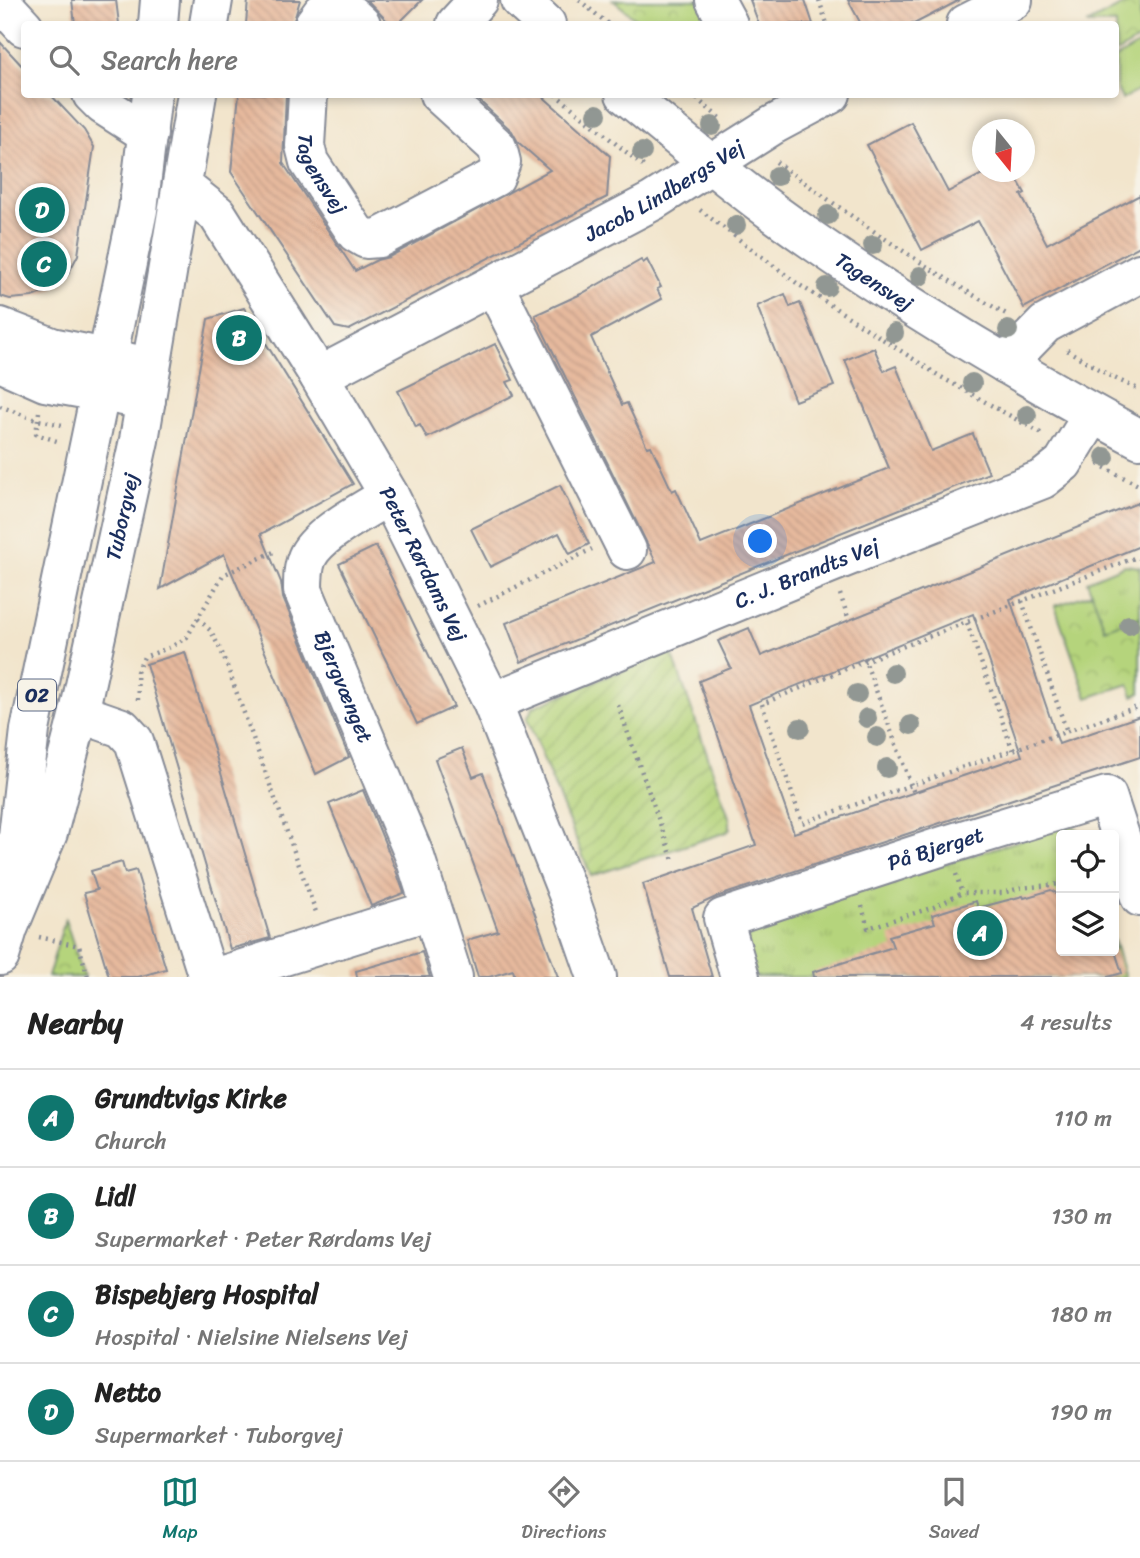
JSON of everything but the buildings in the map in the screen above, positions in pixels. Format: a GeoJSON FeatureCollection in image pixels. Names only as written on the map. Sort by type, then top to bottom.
{"type":"FeatureCollection","features":[{"type":"Feature","properties":{"kind":"street"},"geometry":{"type":"LineString","coordinates":[[41,0],[41,21]]}},
{"type":"Feature","properties":{"kind":"street"},"geometry":{"type":"LineString","coordinates":[[158,21],[160,0]]}},
{"type":"Feature","properties":{"kind":"street"},"geometry":{"type":"LineString","coordinates":[[199,21],[200,0]]}},
{"type":"Feature","properties":{"kind":"street"},"geometry":{"type":"LineString","coordinates":[[210,21],[213,0]]}},
{"type":"Feature","properties":{"kind":"street"},"geometry":{"type":"LineString","coordinates":[[459,21],[478,0]]}},
{"type":"Feature","properties":{"kind":"street"},"geometry":{"type":"LineString","coordinates":[[520,0],[543,21]]}},
{"type":"Feature","properties":{"kind":"street"},"geometry":{"type":"LineString","coordinates":[[715,0],[726,21]]}},
{"type":"Feature","properties":{"kind":"street"},"geometry":{"type":"LineString","coordinates":[[972,21],[1013,0]]}},
{"type":"Feature","properties":{"kind":"street"},"geometry":{"type":"LineString","coordinates":[[0,1],[21,24]]}},
{"type":"Feature","properties":{"kind":"street"},"geometry":{"type":"LineString","coordinates":[[316,21],[322,13],[336,8],[357,21]]}},
{"type":"Feature","properties":{"kind":"street"},"geometry":{"type":"LineString","coordinates":[[96,98],[148,134]]}},
{"type":"Feature","properties":{"kind":"street","name":"O2"},"geometry":{"type":"LineString","coordinates":[[4,942],[30,730],[138,210],[152,98]]}},
{"type":"Feature","properties":{"kind":"street","name":"Tuborgvej"},"geometry":{"type":"LineString","coordinates":[[4,942],[48,833],[79,713],[148,384],[196,98]]}},
{"type":"Feature","properties":{"kind":"street","name":"Tagensvej"},"geometry":{"type":"LineString","coordinates":[[308,98],[305,146],[309,162],[356,233],[366,239],[379,238],[495,177],[501,162],[497,147],[443,98]]}},
{"type":"Feature","properties":{"kind":"street","name":"Tagensvej"},"geometry":{"type":"LineString","coordinates":[[630,98],[807,237],[902,301],[1006,364],[1140,439]]}},
{"type":"Feature","properties":{"kind":"street","name":"Jacob Lindbergs Vej"},"geometry":{"type":"LineString","coordinates":[[319,376],[653,201],[710,163],[760,120],[820,98]]}},
{"type":"Feature","properties":{"kind":"street","name":"Peter Rørdams Vej"},"geometry":{"type":"LineString","coordinates":[[183,187],[217,214],[319,376],[389,495],[492,702],[570,899],[597,977]]}},
{"type":"Feature","properties":{"kind":"street"},"geometry":{"type":"LineString","coordinates":[[1006,364],[1045,324],[1140,273]]}},
{"type":"Feature","properties":{"kind":"street"},"geometry":{"type":"LineString","coordinates":[[494,285],[623,543]]}},
{"type":"Feature","properties":{"kind":"street"},"geometry":{"type":"LineString","coordinates":[[0,327],[52,347],[102,389]]}},
{"type":"Feature","properties":{"kind":"street"},"geometry":{"type":"LineString","coordinates":[[0,362],[43,381],[102,389]]}},
{"type":"Feature","properties":{"kind":"street"},"geometry":{"type":"LineString","coordinates":[[0,386],[37,404],[102,389],[148,384]]}},
{"type":"Feature","properties":{"kind":"street","name":"C. J. Brandts Vej"},"geometry":{"type":"LineString","coordinates":[[492,702],[1044,479],[1063,463],[1093,414]]}},
{"type":"Feature","properties":{"kind":"street"},"geometry":{"type":"LineString","coordinates":[[308,556],[323,538],[389,495]]}},
{"type":"Feature","properties":{"kind":"street","name":"Bjergvænget"},"geometry":{"type":"LineString","coordinates":[[308,556],[303,571],[303,590],[415,857],[453,977]]}},
{"type":"Feature","properties":{"kind":"street"},"geometry":{"type":"LineString","coordinates":[[79,713],[122,728],[134,741],[208,977]]}},
{"type":"Feature","properties":{"kind":"street","name":"På Bjerget"},"geometry":{"type":"LineString","coordinates":[[740,977],[723,918],[1107,796],[1140,897]]}},
{"type":"Feature","properties":{"kind":"street"},"geometry":{"type":"LineString","coordinates":[[217,977],[431,910]]}},
{"type":"Feature","properties":{"kind":"path"},"geometry":{"type":"LineString","coordinates":[[579,0],[604,21]]}},
{"type":"Feature","properties":{"kind":"path"},"geometry":{"type":"LineString","coordinates":[[819,0],[826,21]]}},
{"type":"Feature","properties":{"kind":"path"},"geometry":{"type":"LineString","coordinates":[[702,98],[760,120],[878,236],[957,287],[1037,331],[1110,376],[1140,390]]}},
{"type":"Feature","properties":{"kind":"path"},"geometry":{"type":"LineString","coordinates":[[0,406],[38,420]]}},
{"type":"Feature","properties":{"kind":"path"},"geometry":{"type":"LineString","coordinates":[[452,619],[623,543]]}},
{"type":"Feature","properties":{"kind":"path"},"geometry":{"type":"LineString","coordinates":[[122,728],[139,698],[137,672],[144,657],[171,647],[187,637],[223,575],[278,550],[308,556]]}},
{"type":"Feature","properties":{"kind":"path"},"geometry":{"type":"LineString","coordinates":[[1140,558],[865,660],[762,704],[802,823],[1140,706]]}},
{"type":"Feature","properties":{"kind":"path"},"geometry":{"type":"LineString","coordinates":[[1022,601],[1068,732]]}},
{"type":"Feature","properties":{"kind":"path"},"geometry":{"type":"LineString","coordinates":[[198,619],[211,631],[223,655],[327,943]]}},
{"type":"Feature","properties":{"kind":"path"},"geometry":{"type":"LineString","coordinates":[[967,622],[1013,751]]}},
{"type":"Feature","properties":{"kind":"path"},"geometry":{"type":"LineString","coordinates":[[865,660],[914,793]]}},
{"type":"Feature","properties":{"kind":"path"},"geometry":{"type":"LineString","coordinates":[[618,705],[674,863]]}},
{"type":"Feature","properties":{"kind":"path"},"geometry":{"type":"LineString","coordinates":[[853,875],[868,928],[934,907],[962,893],[1002,893],[1020,888],[1056,884]]}},
{"type":"Feature","properties":{"kind":"path"},"geometry":{"type":"LineString","coordinates":[[4,942],[79,946],[88,977]]}},
{"type":"Feature","properties":{"kind":"green space"},"geometry":{"type":"Polygon","coordinates":[[[613,0],[703,0],[712,21],[638,21],[613,0]]]}},
{"type":"Feature","properties":{"kind":"green space"},"geometry":{"type":"Polygon","coordinates":[[[1132,0],[1140,0],[1140,39],[1119,51],[1119,21],[1093,21],[1132,0]]]}},
{"type":"Feature","properties":{"kind":"green space"},"geometry":{"type":"Polygon","coordinates":[[[1140,44],[1140,90],[1122,99],[1119,93],[1119,56],[1140,44]]]}},
{"type":"Feature","properties":{"kind":"green space"},"geometry":{"type":"Polygon","coordinates":[[[1125,565],[1140,567],[1140,617],[1105,629],[1087,581],[1125,565]]]}},
{"type":"Feature","properties":{"kind":"green space"},"geometry":{"type":"Polygon","coordinates":[[[1092,593],[1105,629],[1140,617],[1140,693],[1133,696],[1129,684],[1087,698],[1055,606],[1092,593]]]}},
{"type":"Feature","properties":{"kind":"green space"},"geometry":{"type":"Polygon","coordinates":[[[671,650],[730,820],[730,829],[591,876],[527,719],[533,707],[671,650]]]}},
{"type":"Feature","properties":{"kind":"green space"},"geometry":{"type":"Polygon","coordinates":[[[1070,825],[1079,830],[1056,830],[1056,956],[1119,956],[1125,977],[753,977],[744,947],[755,922],[1070,825]]]}},
{"type":"Feature","properties":{"kind":"green space"},"geometry":{"type":"Polygon","coordinates":[[[65,919],[84,977],[48,977],[65,919]]]}},
{"type":"Feature","properties":{"kind":"place","name":"Netto"},"geometry":{"type":"Point","coordinates":[42,210]}},
{"type":"Feature","properties":{"kind":"place","name":"Bispebjerg Hospital"},"geometry":{"type":"Point","coordinates":[44,264]}},
{"type":"Feature","properties":{"kind":"place","name":"Lidl"},"geometry":{"type":"Point","coordinates":[239,338]}},
{"type":"Feature","properties":{"kind":"place","name":"Grundtvigs Kirke"},"geometry":{"type":"Point","coordinates":[980,933]}}]}
